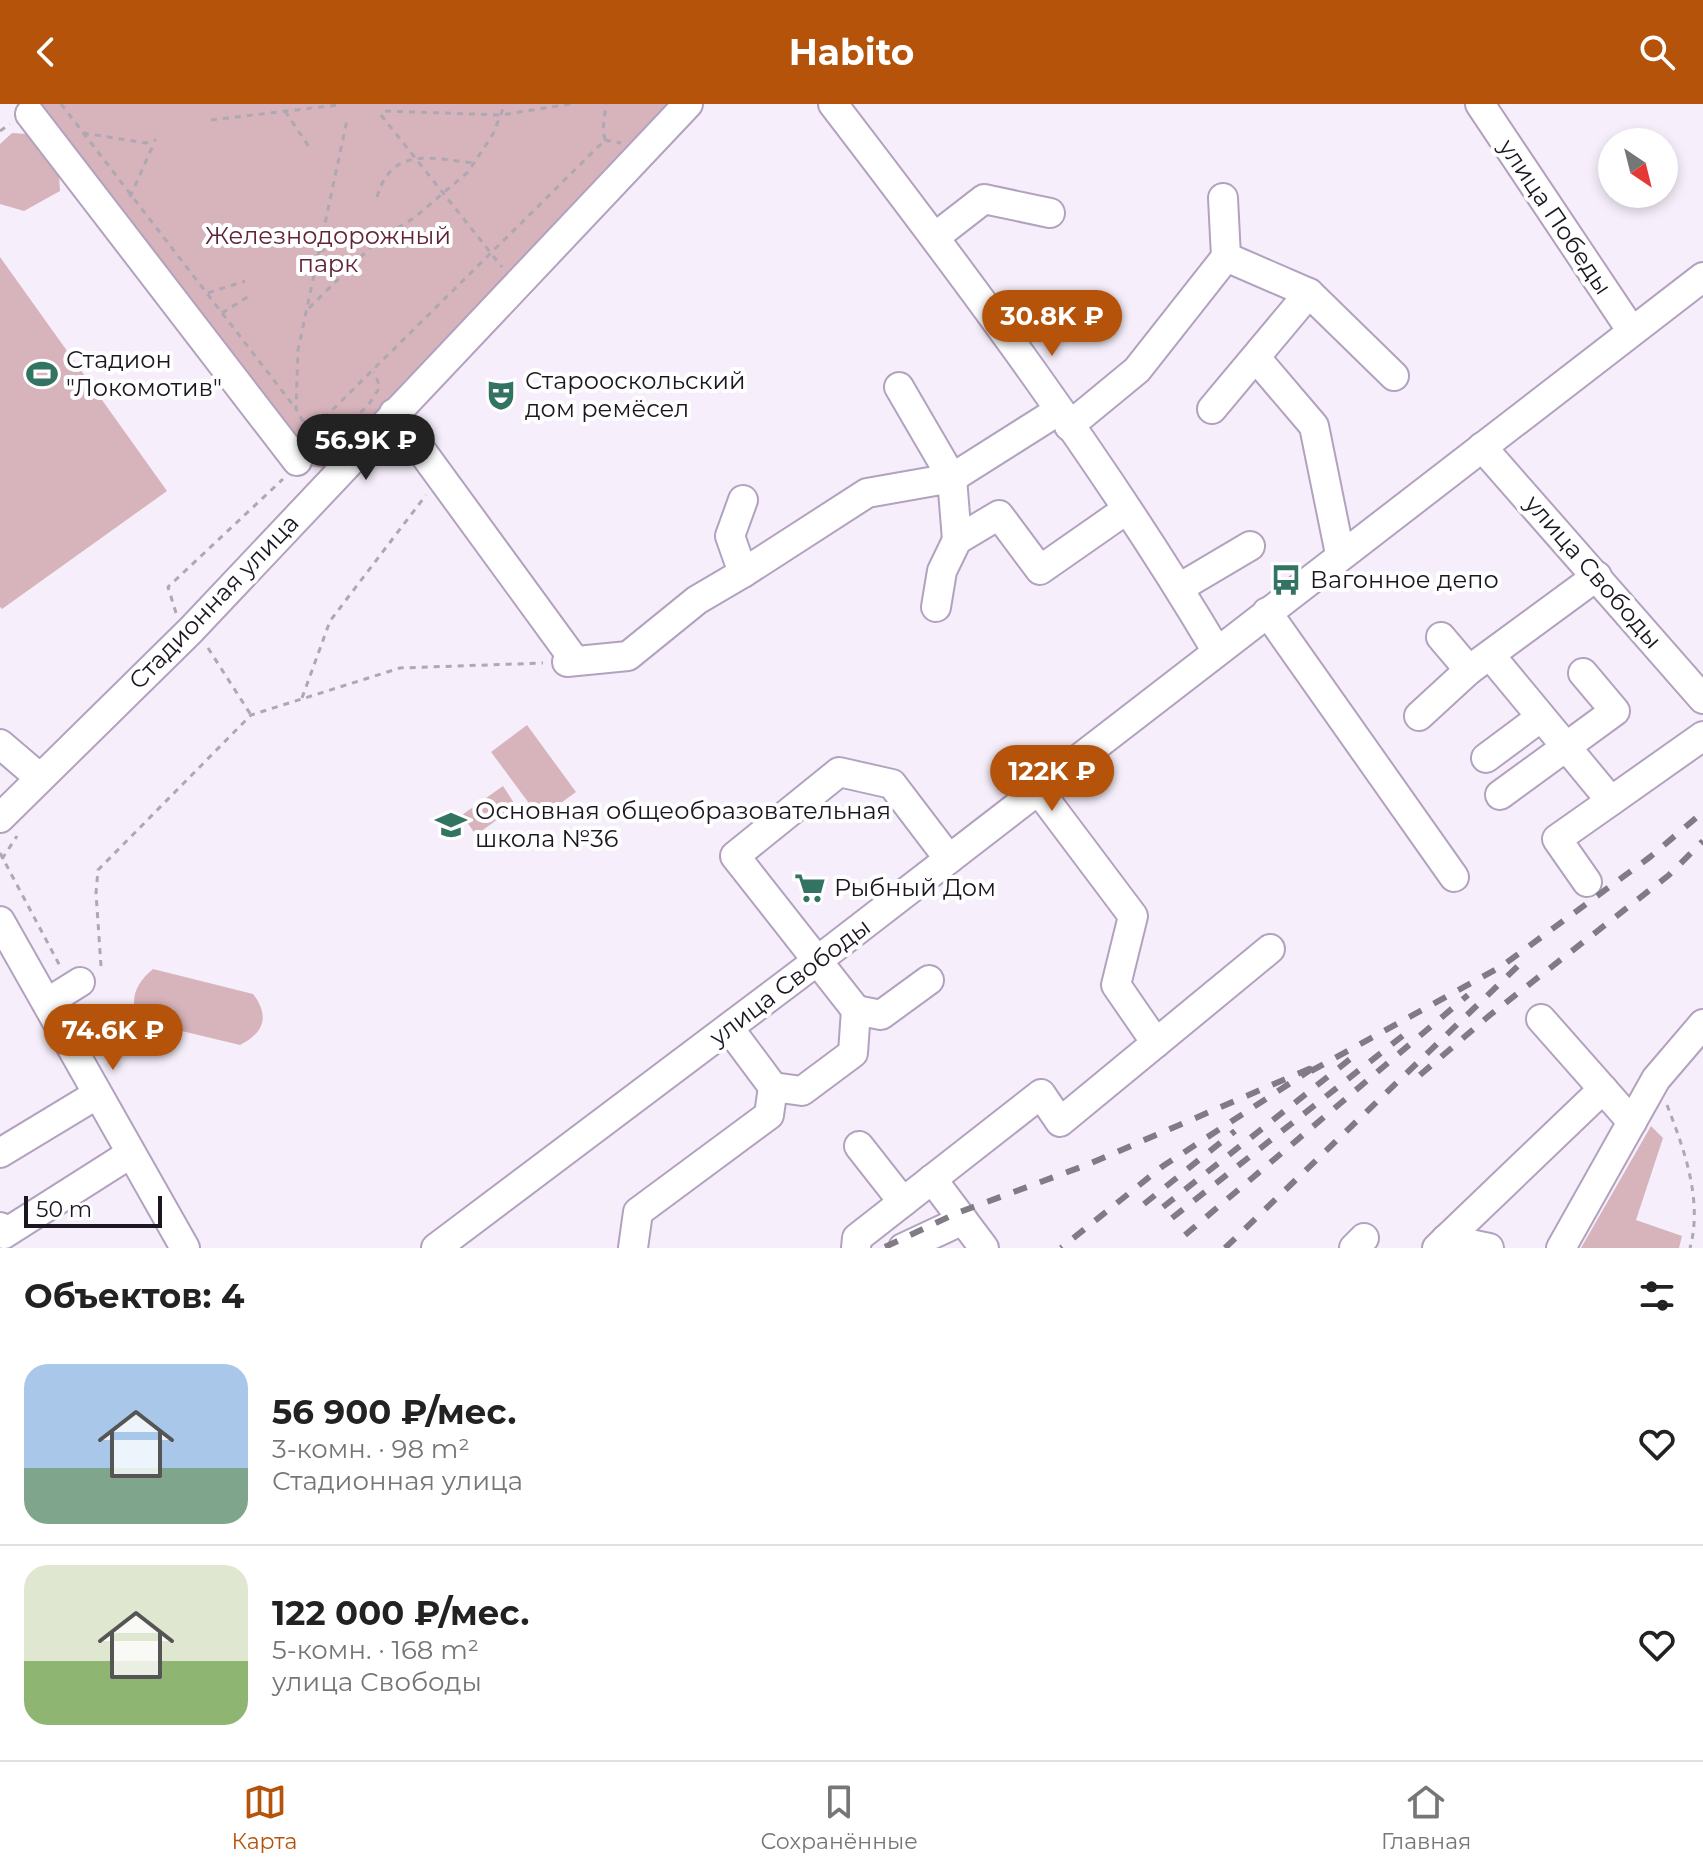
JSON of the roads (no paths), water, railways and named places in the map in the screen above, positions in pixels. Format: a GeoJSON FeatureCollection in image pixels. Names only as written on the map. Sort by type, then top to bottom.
{"type":"FeatureCollection","features":[{"type":"Feature","properties":{"kind":"street","name":"Стадионная улица"},"geometry":{"type":"LineString","coordinates":[[0,818],[191,630],[688,104]]}},
{"type":"Feature","properties":{"kind":"street"},"geometry":{"type":"LineString","coordinates":[[833,104],[935,237],[1063,419],[1179,588],[1216,650]]}},
{"type":"Feature","properties":{"kind":"street","name":"улица Победы"},"geometry":{"type":"LineString","coordinates":[[1480,104],[1631,330]]}},
{"type":"Feature","properties":{"kind":"street"},"geometry":{"type":"LineString","coordinates":[[34,120],[297,461]]}},
{"type":"Feature","properties":{"kind":"street"},"geometry":{"type":"LineString","coordinates":[[394,413],[571,661],[628,656],[697,600],[867,493],[952,478],[1063,419],[1137,370],[1226,257],[1223,198]]}},
{"type":"Feature","properties":{"kind":"street"},"geometry":{"type":"LineString","coordinates":[[935,237],[984,199],[1050,213]]}},
{"type":"Feature","properties":{"kind":"street"},"geometry":{"type":"LineString","coordinates":[[1226,257],[1309,293],[1394,376]]}},
{"type":"Feature","properties":{"kind":"street","name":"улица Свободы"},"geometry":{"type":"LineString","coordinates":[[436,1248],[1039,791],[1340,554],[1703,277]]}},
{"type":"Feature","properties":{"kind":"street"},"geometry":{"type":"LineString","coordinates":[[1212,409],[1309,293]]}},
{"type":"Feature","properties":{"kind":"street"},"geometry":{"type":"LineString","coordinates":[[1256,358],[1314,426],[1340,554]]}},
{"type":"Feature","properties":{"kind":"street"},"geometry":{"type":"LineString","coordinates":[[899,387],[952,478],[957,540],[942,571],[936,607]]}},
{"type":"Feature","properties":{"kind":"street","name":"улица Свободы"},"geometry":{"type":"LineString","coordinates":[[1482,447],[1703,699]]}},
{"type":"Feature","properties":{"kind":"street"},"geometry":{"type":"LineString","coordinates":[[743,500],[730,536],[743,573]]}},
{"type":"Feature","properties":{"kind":"street"},"geometry":{"type":"LineString","coordinates":[[957,540],[999,515],[1040,570],[1126,510]]}},
{"type":"Feature","properties":{"kind":"street"},"geometry":{"type":"LineString","coordinates":[[1179,588],[1250,546]]}},
{"type":"Feature","properties":{"kind":"street"},"geometry":{"type":"LineString","coordinates":[[1419,716],[1480,663],[1597,576]]}},
{"type":"Feature","properties":{"kind":"street"},"geometry":{"type":"LineString","coordinates":[[1267,612],[1454,877]]}},
{"type":"Feature","properties":{"kind":"street"},"geometry":{"type":"LineString","coordinates":[[1441,637],[1480,663],[1541,717],[1611,801]]}},
{"type":"Feature","properties":{"kind":"street"},"geometry":{"type":"LineString","coordinates":[[1500,795],[1615,711],[1583,673]]}},
{"type":"Feature","properties":{"kind":"street"},"geometry":{"type":"LineString","coordinates":[[1486,758],[1541,717]]}},
{"type":"Feature","properties":{"kind":"street"},"geometry":{"type":"LineString","coordinates":[[1587,882],[1557,839],[1703,736]]}},
{"type":"Feature","properties":{"kind":"street"},"geometry":{"type":"LineString","coordinates":[[0,744],[40,778]]}},
{"type":"Feature","properties":{"kind":"street"},"geometry":{"type":"LineString","coordinates":[[929,980],[881,1015],[856,1010],[735,856],[839,772],[892,784],[949,859]]}},
{"type":"Feature","properties":{"kind":"street"},"geometry":{"type":"LineString","coordinates":[[1039,791],[1133,916],[1116,985],[1156,1043]]}},
{"type":"Feature","properties":{"kind":"street"},"geometry":{"type":"LineString","coordinates":[[0,921],[75,984],[96,1095],[185,1248]]}},
{"type":"Feature","properties":{"kind":"street"},"geometry":{"type":"LineString","coordinates":[[856,1248],[857,1238],[1041,1094],[1060,1122],[1270,949]]}},
{"type":"Feature","properties":{"kind":"street"},"geometry":{"type":"LineString","coordinates":[[773,1087],[802,1091],[853,1053],[856,1010]]}},
{"type":"Feature","properties":{"kind":"street"},"geometry":{"type":"LineString","coordinates":[[1541,1019],[1632,1122]]}},
{"type":"Feature","properties":{"kind":"street"},"geometry":{"type":"LineString","coordinates":[[1561,1248],[1656,1079],[1703,1024]]}},
{"type":"Feature","properties":{"kind":"street"},"geometry":{"type":"LineString","coordinates":[[633,1248],[638,1212],[769,1115],[773,1087],[729,1028]]}},
{"type":"Feature","properties":{"kind":"street"},"geometry":{"type":"LineString","coordinates":[[1442,1244],[1603,1089]]}},
{"type":"Feature","properties":{"kind":"street"},"geometry":{"type":"LineString","coordinates":[[0,1153],[96,1095]]}},
{"type":"Feature","properties":{"kind":"street"},"geometry":{"type":"LineString","coordinates":[[859,1146],[903,1202]]}},
{"type":"Feature","properties":{"kind":"street"},"geometry":{"type":"LineString","coordinates":[[0,1227],[4,1234],[130,1154]]}},
{"type":"Feature","properties":{"kind":"street"},"geometry":{"type":"LineString","coordinates":[[932,1179],[984,1248]]}},
{"type":"Feature","properties":{"kind":"street"},"geometry":{"type":"LineString","coordinates":[[903,1248],[963,1220]]}},
{"type":"Feature","properties":{"kind":"street"},"geometry":{"type":"LineString","coordinates":[[1442,1244],[1489,1248]]}},
{"type":"Feature","properties":{"kind":"railway"},"geometry":{"type":"LineString","coordinates":[[1311,1071],[1502,966],[1650,857],[1703,812]]}},
{"type":"Feature","properties":{"kind":"railway"},"geometry":{"type":"LineString","coordinates":[[1420,1075],[1490,1015],[1669,875],[1703,841]]}},
{"type":"Feature","properties":{"kind":"railway"},"geometry":{"type":"LineString","coordinates":[[1225,1248],[1520,964]]}},
{"type":"Feature","properties":{"kind":"railway"},"geometry":{"type":"LineString","coordinates":[[1185,1235],[1468,995]]}},
{"type":"Feature","properties":{"kind":"railway"},"geometry":{"type":"LineString","coordinates":[[1172,1218],[1410,1030]]}},
{"type":"Feature","properties":{"kind":"railway"},"geometry":{"type":"LineString","coordinates":[[1163,1207],[1359,1052]]}},
{"type":"Feature","properties":{"kind":"railway"},"geometry":{"type":"LineString","coordinates":[[885,1247],[957,1213],[1089,1164],[1318,1065],[1163,1166],[1061,1248]]}},
{"type":"Feature","properties":{"kind":"railway"},"geometry":{"type":"LineString","coordinates":[[1144,1204],[1235,1131]]}},
{"type":"Feature","properties":{"kind":"place","name":"Стадион \"Локомотив\""},"geometry":{"type":"Point","coordinates":[42,374]}},
{"type":"Feature","properties":{"kind":"place","name":"Старооскольский дом ремёсел"},"geometry":{"type":"Point","coordinates":[501,395]}},
{"type":"Feature","properties":{"kind":"place","name":"Вагонное депо"},"geometry":{"type":"Point","coordinates":[1286,580]}},
{"type":"Feature","properties":{"kind":"place","name":"Основная общеобразовательная школа №36"},"geometry":{"type":"Point","coordinates":[451,825]}},
{"type":"Feature","properties":{"kind":"place","name":"Рыбный Дом"},"geometry":{"type":"Point","coordinates":[810,888]}},
{"type":"Feature","properties":{"kind":"park label","name":"Железнодорожный парк"},"geometry":{"type":"Point","coordinates":[328,250]}}]}
